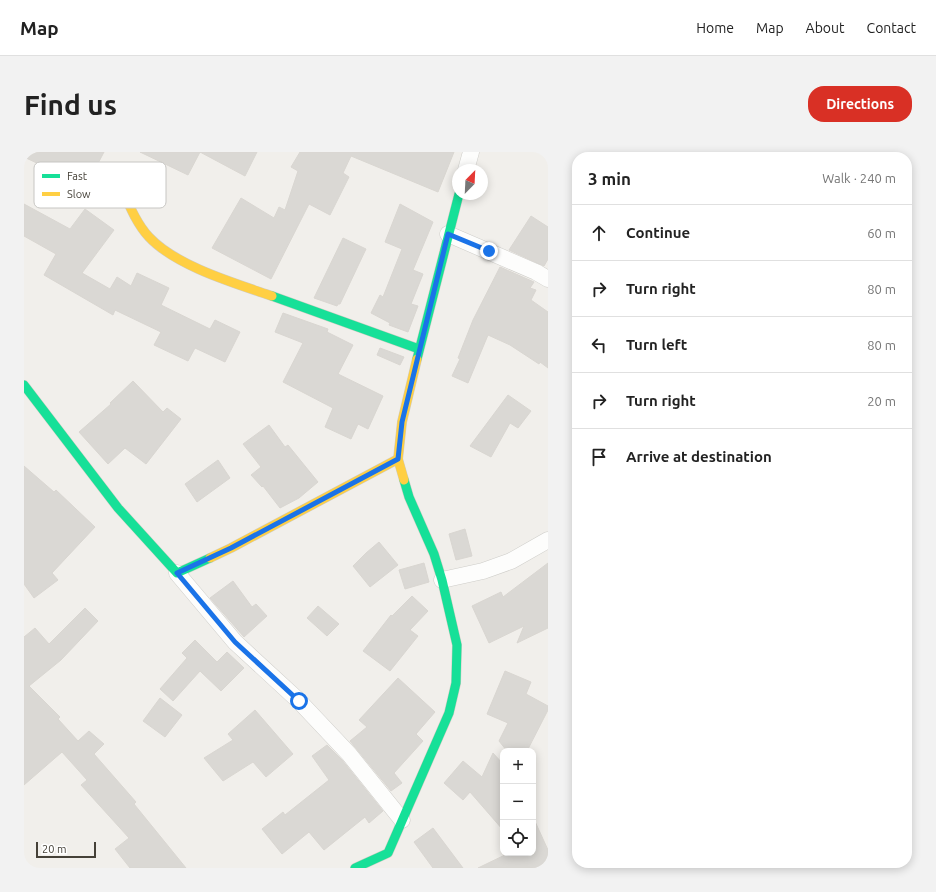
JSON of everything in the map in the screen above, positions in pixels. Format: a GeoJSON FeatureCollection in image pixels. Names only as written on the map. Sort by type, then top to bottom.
{"type":"FeatureCollection","features":[{"type":"Feature","properties":{"kind":"street"},"geometry":{"type":"LineString","coordinates":[[468,164],[471,152]]}},
{"type":"Feature","properties":{"kind":"street"},"geometry":{"type":"LineString","coordinates":[[355,868],[388,853],[449,713],[456,683],[457,645],[442,580],[434,554],[408,497],[398,459],[402,422],[457,200]]}},
{"type":"Feature","properties":{"kind":"street"},"geometry":{"type":"LineString","coordinates":[[131,208],[148,236],[164,251],[207,273],[419,349]]}},
{"type":"Feature","properties":{"kind":"street"},"geometry":{"type":"LineString","coordinates":[[448,234],[536,272],[548,279]]}},
{"type":"Feature","properties":{"kind":"street"},"geometry":{"type":"LineString","coordinates":[[24,385],[118,508],[177,573],[235,642],[299,701],[349,754],[402,820]]}},
{"type":"Feature","properties":{"kind":"street"},"geometry":{"type":"LineString","coordinates":[[177,573],[231,548],[398,459]]}},
{"type":"Feature","properties":{"kind":"street"},"geometry":{"type":"LineString","coordinates":[[442,580],[483,571],[511,561],[548,540]]}},
{"type":"Feature","properties":{"kind":"building"},"geometry":{"type":"Polygon","coordinates":[[[24,152],[104,152],[99,162],[35,162],[24,157],[24,152]]]}},
{"type":"Feature","properties":{"kind":"building"},"geometry":{"type":"Polygon","coordinates":[[[140,152],[200,152],[188,175],[166,164],[166,162],[161,162],[140,152]]]}},
{"type":"Feature","properties":{"kind":"building"},"geometry":{"type":"Polygon","coordinates":[[[200,152],[257,152],[245,176],[200,152]]]}},
{"type":"Feature","properties":{"kind":"building"},"geometry":{"type":"Polygon","coordinates":[[[300,152],[454,152],[438,192],[351,156],[343,173],[349,177],[330,215],[309,204],[271,279],[212,248],[241,198],[274,218],[279,207],[285,210],[298,171],[291,167],[300,152]]]}},
{"type":"Feature","properties":{"kind":"building"},"geometry":{"type":"Polygon","coordinates":[[[24,204],[70,229],[85,209],[114,230],[82,273],[110,289],[117,277],[131,286],[137,273],[169,288],[161,305],[210,329],[215,320],[240,332],[225,362],[195,348],[188,361],[154,345],[161,332],[115,310],[113,315],[44,275],[56,254],[24,236],[24,204]]]}},
{"type":"Feature","properties":{"kind":"building"},"geometry":{"type":"Polygon","coordinates":[[[400,204],[433,222],[413,270],[423,274],[411,304],[418,306],[408,332],[389,325],[390,323],[371,313],[380,295],[383,297],[402,249],[385,242],[400,204]]]}},
{"type":"Feature","properties":{"kind":"building"},"geometry":{"type":"Polygon","coordinates":[[[531,216],[548,227],[548,259],[544,266],[509,250],[531,216]]]}},
{"type":"Feature","properties":{"kind":"building"},"geometry":{"type":"Polygon","coordinates":[[[343,238],[366,249],[340,304],[337,306],[314,298],[343,238]]]}},
{"type":"Feature","properties":{"kind":"building"},"geometry":{"type":"Polygon","coordinates":[[[500,267],[534,282],[530,288],[536,290],[531,300],[548,312],[548,368],[540,362],[539,364],[510,345],[488,335],[468,383],[452,376],[460,359],[458,358],[473,320],[500,267]]]}},
{"type":"Feature","properties":{"kind":"building"},"geometry":{"type":"Polygon","coordinates":[[[283,313],[328,329],[327,332],[353,345],[338,374],[383,396],[368,429],[358,424],[351,439],[325,427],[333,408],[283,382],[303,343],[275,332],[283,313]]]}},
{"type":"Feature","properties":{"kind":"building"},"geometry":{"type":"Polygon","coordinates":[[[380,348],[404,357],[400,365],[377,355],[380,348]]]}},
{"type":"Feature","properties":{"kind":"building"},"geometry":{"type":"Polygon","coordinates":[[[133,381],[163,412],[167,408],[181,419],[146,464],[125,448],[108,464],[79,432],[111,404],[110,403],[133,381]]]}},
{"type":"Feature","properties":{"kind":"building"},"geometry":{"type":"Polygon","coordinates":[[[508,395],[531,411],[518,428],[510,423],[491,457],[470,446],[508,395]]]}},
{"type":"Feature","properties":{"kind":"building"},"geometry":{"type":"Polygon","coordinates":[[[269,425],[285,447],[288,445],[318,482],[299,498],[280,508],[263,486],[262,487],[251,475],[261,467],[243,444],[269,425]]]}},
{"type":"Feature","properties":{"kind":"building"},"geometry":{"type":"Polygon","coordinates":[[[218,460],[230,478],[197,502],[185,484],[218,460]]]}},
{"type":"Feature","properties":{"kind":"building"},"geometry":{"type":"Polygon","coordinates":[[[24,466],[54,492],[56,490],[95,527],[52,573],[58,580],[34,598],[24,584],[24,466]]]}},
{"type":"Feature","properties":{"kind":"building"},"geometry":{"type":"Polygon","coordinates":[[[465,529],[472,556],[456,560],[449,534],[465,529]]]}},
{"type":"Feature","properties":{"kind":"building"},"geometry":{"type":"Polygon","coordinates":[[[379,542],[398,565],[370,587],[353,566],[379,542]]]}},
{"type":"Feature","properties":{"kind":"building"},"geometry":{"type":"Polygon","coordinates":[[[424,563],[429,582],[405,589],[399,570],[424,563]]]}},
{"type":"Feature","properties":{"kind":"building"},"geometry":{"type":"Polygon","coordinates":[[[548,563],[548,628],[517,643],[524,626],[489,643],[472,606],[501,592],[503,597],[548,563]]]}},
{"type":"Feature","properties":{"kind":"building"},"geometry":{"type":"Polygon","coordinates":[[[233,581],[252,607],[256,604],[267,616],[244,637],[210,598],[233,581]]]}},
{"type":"Feature","properties":{"kind":"building"},"geometry":{"type":"Polygon","coordinates":[[[412,596],[428,611],[410,630],[418,636],[390,671],[363,651],[391,615],[392,616],[412,596]]]}},
{"type":"Feature","properties":{"kind":"building"},"geometry":{"type":"Polygon","coordinates":[[[318,606],[339,624],[327,636],[307,618],[318,606]]]}},
{"type":"Feature","properties":{"kind":"building"},"geometry":{"type":"Polygon","coordinates":[[[85,608],[98,621],[61,660],[29,686],[60,717],[58,719],[78,741],[89,731],[104,744],[94,754],[136,802],[134,804],[186,868],[130,868],[115,849],[129,838],[81,785],[87,780],[62,752],[24,785],[24,637],[35,628],[49,644],[85,608]]]}},
{"type":"Feature","properties":{"kind":"building"},"geometry":{"type":"Polygon","coordinates":[[[195,640],[217,662],[227,652],[244,668],[221,691],[200,671],[173,701],[160,689],[187,658],[182,653],[195,640]]]}},
{"type":"Feature","properties":{"kind":"building"},"geometry":{"type":"Polygon","coordinates":[[[505,671],[531,682],[526,694],[548,706],[548,710],[529,748],[505,748],[499,741],[508,723],[487,714],[505,671]]]}},
{"type":"Feature","properties":{"kind":"building"},"geometry":{"type":"Polygon","coordinates":[[[398,678],[435,712],[416,734],[423,741],[394,773],[402,783],[391,791],[350,741],[367,727],[359,720],[398,678]]]}},
{"type":"Feature","properties":{"kind":"building"},"geometry":{"type":"Polygon","coordinates":[[[160,698],[182,715],[165,737],[143,721],[160,698]]]}},
{"type":"Feature","properties":{"kind":"building"},"geometry":{"type":"Polygon","coordinates":[[[255,710],[293,754],[266,777],[253,762],[223,781],[204,758],[233,740],[228,734],[255,710]]]}},
{"type":"Feature","properties":{"kind":"building"},"geometry":{"type":"Polygon","coordinates":[[[327,745],[342,760],[383,811],[369,823],[365,817],[324,850],[309,832],[282,854],[262,829],[283,812],[285,815],[329,780],[312,756],[327,745]]]}},
{"type":"Feature","properties":{"kind":"building"},"geometry":{"type":"Polygon","coordinates":[[[493,753],[500,761],[500,827],[470,792],[463,800],[444,783],[463,761],[482,777],[493,753]]]}},
{"type":"Feature","properties":{"kind":"building"},"geometry":{"type":"Polygon","coordinates":[[[536,824],[548,850],[548,868],[478,868],[503,856],[536,856],[536,824]]]}},
{"type":"Feature","properties":{"kind":"building"},"geometry":{"type":"Polygon","coordinates":[[[433,828],[463,868],[433,868],[414,842],[433,828]]]}},
{"type":"Feature","properties":{"kind":"traffic: fast"},"geometry":{"type":"LineString","coordinates":[[417,359],[457,200]]}},
{"type":"Feature","properties":{"kind":"traffic: fast"},"geometry":{"type":"LineString","coordinates":[[272,296],[419,349]]}},
{"type":"Feature","properties":{"kind":"traffic: fast"},"geometry":{"type":"LineString","coordinates":[[24,385],[118,508],[177,573],[210,558]]}},
{"type":"Feature","properties":{"kind":"traffic: fast"},"geometry":{"type":"LineString","coordinates":[[355,868],[388,853],[449,713],[456,683],[457,645],[442,580],[434,554],[409,497],[404,480]]}},
{"type":"Feature","properties":{"kind":"traffic: slow"},"geometry":{"type":"LineString","coordinates":[[131,208],[141,227],[149,237],[174,257],[206,272],[272,296]]}},
{"type":"Feature","properties":{"kind":"traffic: slow"},"geometry":{"type":"LineString","coordinates":[[404,480],[398,459],[402,422],[417,359]]}},
{"type":"Feature","properties":{"kind":"traffic: slow"},"geometry":{"type":"LineString","coordinates":[[210,558],[398,459]]}},
{"type":"Feature","properties":{"kind":"route"},"geometry":{"type":"LineString","coordinates":[[299,701],[235,642],[177,573],[231,548],[398,459],[402,422],[448,234],[489,251]]}}]}
